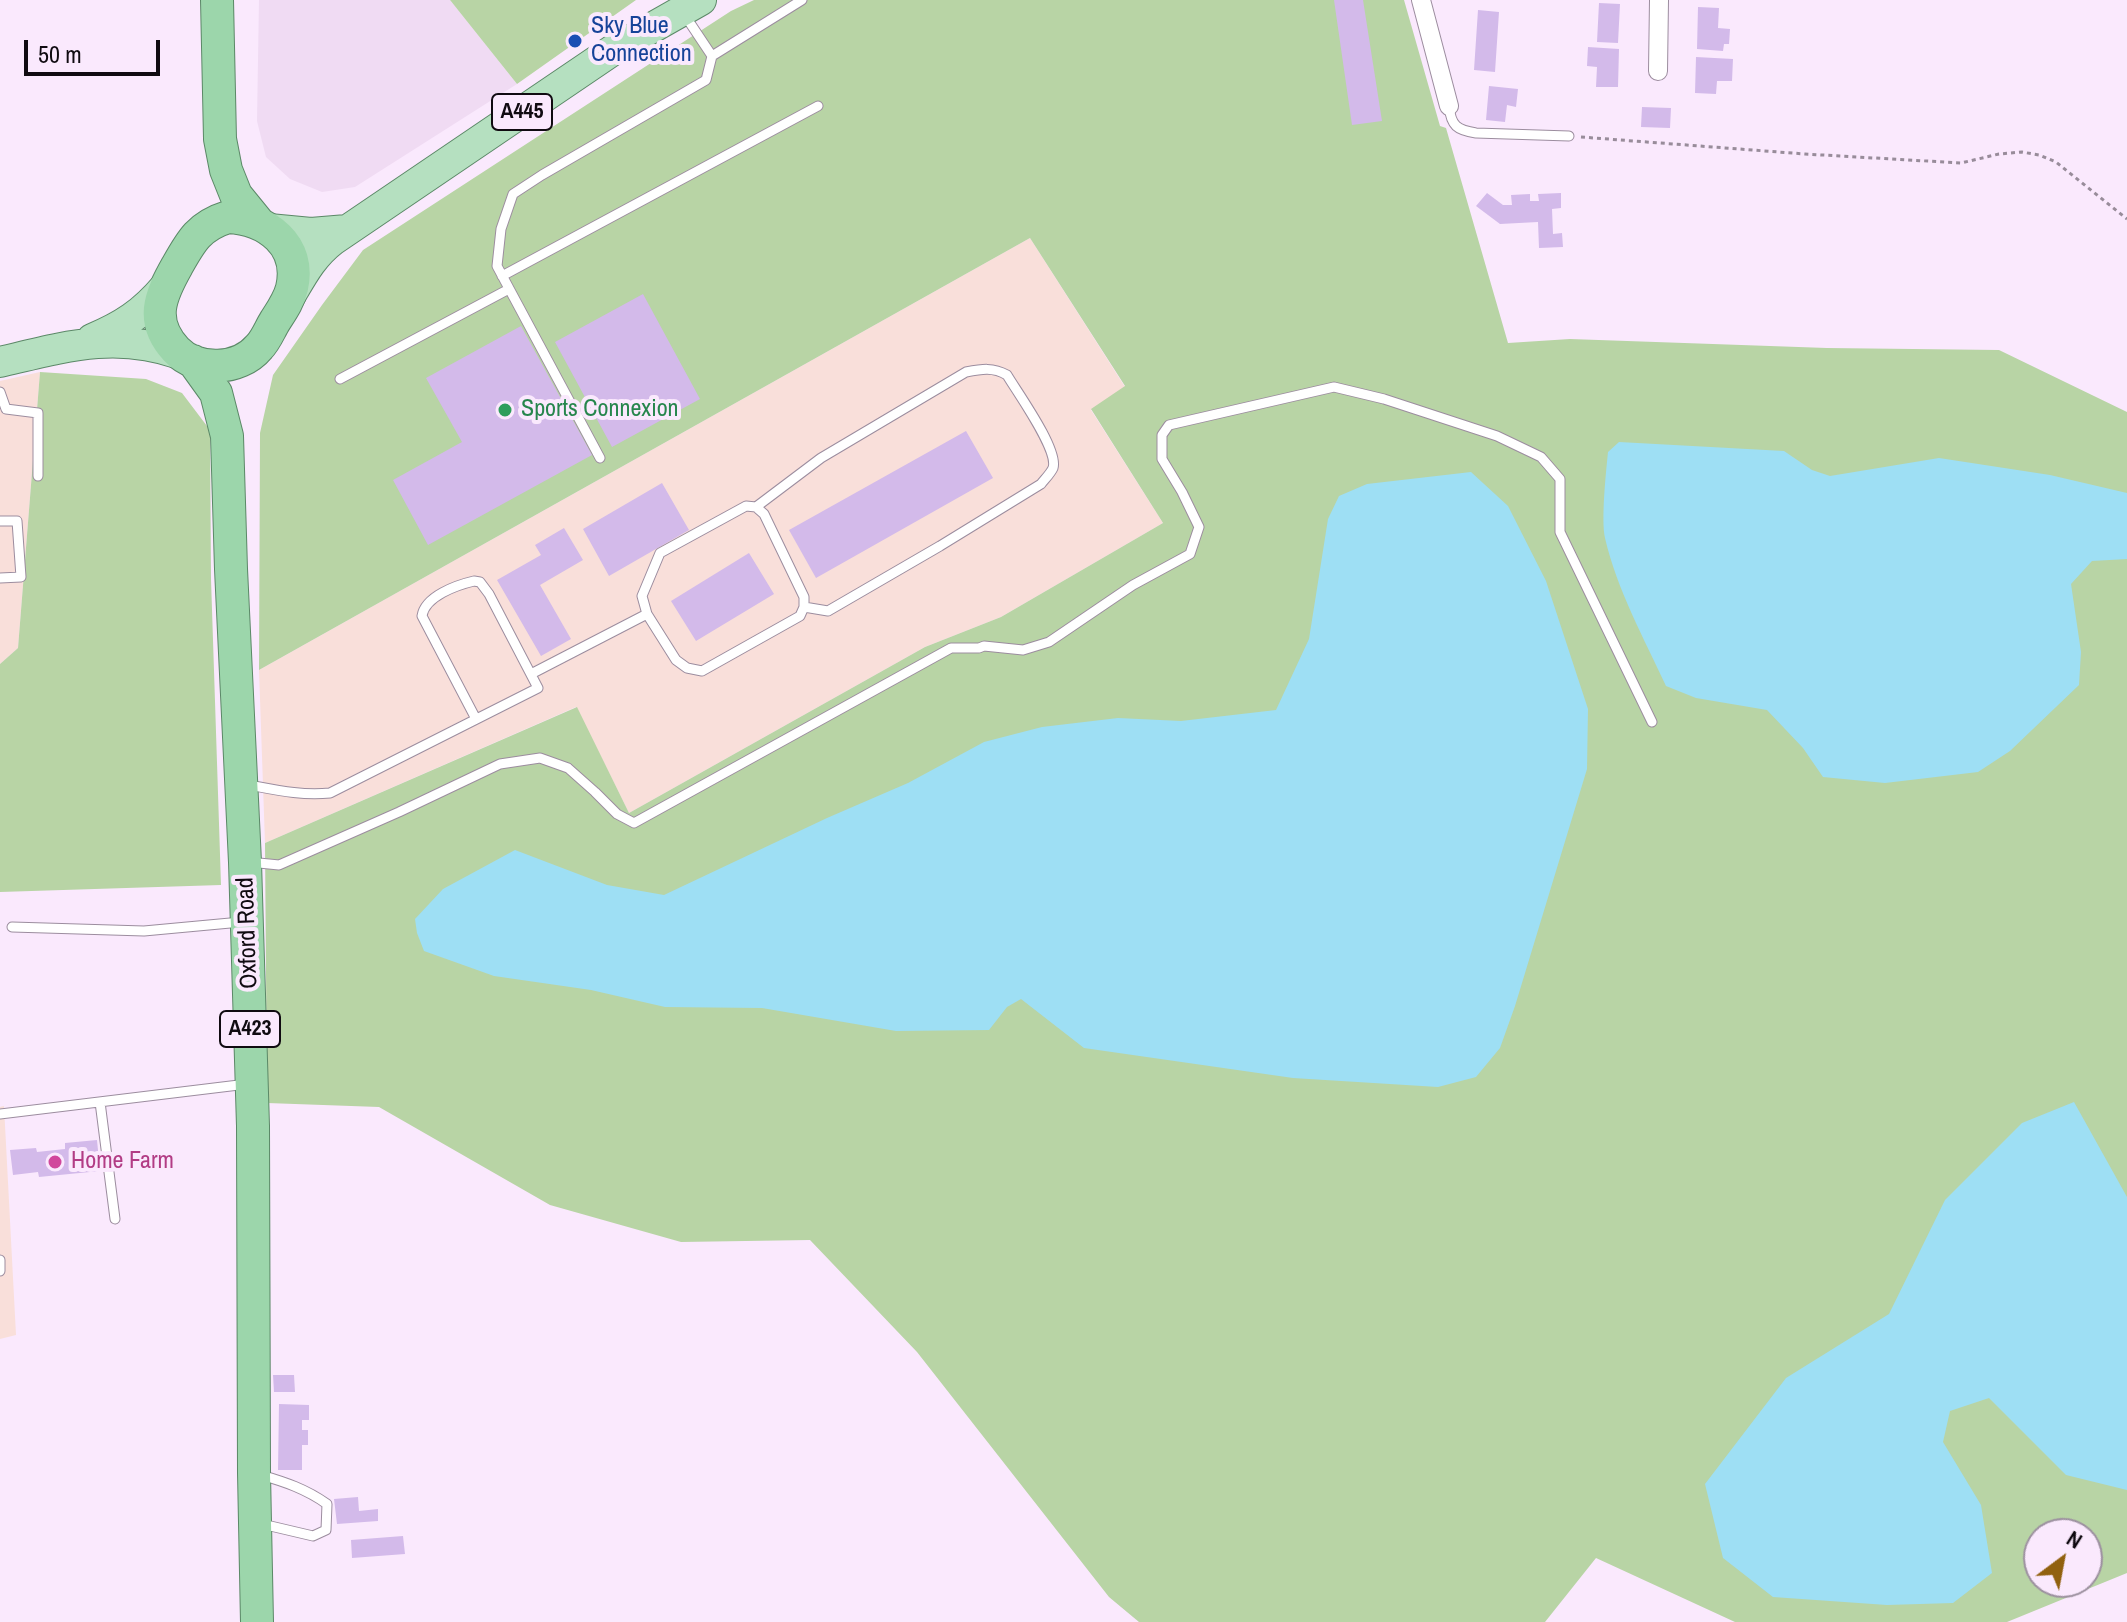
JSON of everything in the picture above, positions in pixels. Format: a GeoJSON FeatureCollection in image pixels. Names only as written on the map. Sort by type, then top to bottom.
{"type":"FeatureCollection","features":[{"type":"Feature","properties":{"kind":"highway"},"geometry":{"type":"LineString","coordinates":[[217,0],[220,139],[226,170],[236,195],[264,226]]}},
{"type":"Feature","properties":{"kind":"highway"},"geometry":{"type":"LineString","coordinates":[[188,246],[207,225],[215,221],[228,217],[245,218],[280,237],[291,258],[293,284],[289,299],[260,347],[245,359],[224,365],[187,358],[172,345],[161,326],[159,307],[165,287],[207,205],[220,139]]}},
{"type":"Feature","properties":{"kind":"highway","name":"Oxford Road"},"geometry":{"type":"LineString","coordinates":[[227,436],[240,384],[260,347]]}},
{"type":"Feature","properties":{"kind":"highway","name":"Oxford Road"},"geometry":{"type":"LineString","coordinates":[[187,358],[205,375],[216,393],[227,436],[252,1083],[257,1622]]}},
{"type":"Feature","properties":{"kind":"main road","name":"A445"},"geometry":{"type":"LineString","coordinates":[[289,299],[318,251],[613,50],[692,5]]}},
{"type":"Feature","properties":{"kind":"main road"},"geometry":{"type":"LineString","coordinates":[[264,226],[311,233],[347,230]]}},
{"type":"Feature","properties":{"kind":"main road"},"geometry":{"type":"LineString","coordinates":[[0,362],[82,343],[109,332],[136,317],[165,287]]}},
{"type":"Feature","properties":{"kind":"main road"},"geometry":{"type":"LineString","coordinates":[[82,343],[131,343],[162,348],[187,358]]}},
{"type":"Feature","properties":{"kind":"street"},"geometry":{"type":"LineString","coordinates":[[1421,0],[1449,106]]}},
{"type":"Feature","properties":{"kind":"street"},"geometry":{"type":"LineString","coordinates":[[1658,71],[1659,0]]}},
{"type":"Feature","properties":{"kind":"lane"},"geometry":{"type":"LineString","coordinates":[[712,56],[802,0]]}},
{"type":"Feature","properties":{"kind":"lane"},"geometry":{"type":"LineString","coordinates":[[600,458],[497,266],[501,229],[513,194],[706,80],[712,56],[692,5]]}},
{"type":"Feature","properties":{"kind":"lane"},"geometry":{"type":"LineString","coordinates":[[502,276],[818,106]]}},
{"type":"Feature","properties":{"kind":"lane"},"geometry":{"type":"LineString","coordinates":[[1449,106],[1450,119],[1464,131],[1569,136]]}},
{"type":"Feature","properties":{"kind":"lane"},"geometry":{"type":"LineString","coordinates":[[340,379],[509,289]]}},
{"type":"Feature","properties":{"kind":"lane"},"geometry":{"type":"LineString","coordinates":[[756,507],[821,458],[966,372],[985,368],[1007,375],[1041,430],[1053,457],[1053,469],[1041,484],[828,611],[804,607]]}},
{"type":"Feature","properties":{"kind":"lane"},"geometry":{"type":"LineString","coordinates":[[245,862],[279,865],[500,764],[540,758],[568,768],[617,814],[634,823],[951,648],[984,646],[1023,650],[1049,642],[1133,585],[1190,554],[1199,527],[1162,459],[1162,435],[1169,425],[1334,387],[1384,399],[1497,436],[1541,457],[1560,479],[1560,532],[1652,722]]}},
{"type":"Feature","properties":{"kind":"lane"},"geometry":{"type":"LineString","coordinates":[[0,392],[6,409],[38,413],[38,476]]}},
{"type":"Feature","properties":{"kind":"lane"},"geometry":{"type":"LineString","coordinates":[[746,506],[756,507],[764,514],[804,597],[804,607],[800,616],[702,671],[687,668],[676,660],[647,614],[642,596],[660,553],[746,506]]}},
{"type":"Feature","properties":{"kind":"lane"},"geometry":{"type":"LineString","coordinates":[[0,521],[17,521],[21,577],[0,578]]}},
{"type":"Feature","properties":{"kind":"lane"},"geometry":{"type":"LineString","coordinates":[[241,783],[298,794],[330,793],[538,688],[489,594],[480,582],[474,581],[433,599],[423,610],[422,616],[476,719]]}},
{"type":"Feature","properties":{"kind":"lane"},"geometry":{"type":"LineString","coordinates":[[531,674],[647,614]]}},
{"type":"Feature","properties":{"kind":"lane"},"geometry":{"type":"LineString","coordinates":[[12,927],[144,931],[247,922]]}},
{"type":"Feature","properties":{"kind":"lane"},"geometry":{"type":"LineString","coordinates":[[0,1114],[252,1083]]}},
{"type":"Feature","properties":{"kind":"lane"},"geometry":{"type":"LineString","coordinates":[[100,1102],[115,1219]]}},
{"type":"Feature","properties":{"kind":"lane"},"geometry":{"type":"LineString","coordinates":[[0,1260],[0,1271]]}},
{"type":"Feature","properties":{"kind":"lane"},"geometry":{"type":"LineString","coordinates":[[254,1473],[289,1483],[327,1504],[326,1530],[313,1536],[254,1522]]}},
{"type":"Feature","properties":{"kind":"path"},"geometry":{"type":"LineString","coordinates":[[1569,136],[1961,163],[2022,152],[2056,162],[2127,219]]}},
{"type":"Feature","properties":{"kind":"shaded area"},"geometry":{"type":"Polygon","coordinates":[[[259,0],[450,0],[517,84],[355,187],[322,192],[290,179],[266,157],[257,121],[259,0]]]}},
{"type":"Feature","properties":{"kind":"shaded area"},"geometry":{"type":"Polygon","coordinates":[[[1030,238],[1125,387],[1091,410],[1163,523],[1001,617],[925,647],[629,813],[576,707],[265,843],[259,670],[1030,238]]]}},
{"type":"Feature","properties":{"kind":"shaded area"},"geometry":{"type":"Polygon","coordinates":[[[40,372],[18,648],[0,664],[0,381],[40,372]]]}},
{"type":"Feature","properties":{"kind":"shaded area","name":"Home Farm"},"geometry":{"type":"Polygon","coordinates":[[[4,1106],[16,1335],[0,1339],[0,1107],[4,1106]]]}},
{"type":"Feature","properties":{"kind":"green space"},"geometry":{"type":"Polygon","coordinates":[[[450,0],[636,0],[517,84],[450,0]]]}},
{"type":"Feature","properties":{"kind":"green space"},"geometry":{"type":"Polygon","coordinates":[[[754,0],[1404,0],[1440,126],[1446,128],[1508,343],[1570,339],[1827,348],[1999,350],[2127,412],[2127,1573],[2103,1583],[2103,1518],[2023,1518],[2023,1598],[2066,1598],[2007,1622],[1735,1622],[1596,1558],[1545,1622],[1139,1622],[1109,1597],[917,1352],[810,1240],[681,1242],[550,1205],[379,1107],[267,1103],[265,843],[577,707],[629,813],[925,647],[1001,617],[1163,523],[1091,409],[1125,386],[1030,238],[259,670],[260,433],[273,375],[363,250],[731,11],[754,0]]]}},
{"type":"Feature","properties":{"kind":"green space"},"geometry":{"type":"Polygon","coordinates":[[[40,372],[146,379],[182,393],[210,430],[211,579],[221,885],[0,892],[0,664],[18,648],[40,372]]]}},
{"type":"Feature","properties":{"kind":"water"},"geometry":{"type":"Polygon","coordinates":[[[1619,442],[1784,451],[1812,470],[1830,476],[1939,458],[2050,475],[2127,493],[2127,559],[2092,561],[2071,584],[2081,652],[2079,685],[2010,751],[1978,772],[1885,783],[1823,777],[1803,748],[1767,710],[1696,698],[1666,686],[1624,595],[1605,538],[1608,452],[1619,442]]]}},
{"type":"Feature","properties":{"kind":"water"},"geometry":{"type":"Polygon","coordinates":[[[1471,472],[1508,506],[1546,581],[1588,709],[1587,769],[1515,1006],[1500,1048],[1476,1077],[1438,1087],[1293,1078],[1084,1048],[1021,999],[1007,1007],[989,1030],[896,1031],[762,1008],[665,1007],[591,990],[494,976],[424,951],[415,919],[443,889],[515,850],[607,885],[664,895],[908,783],[984,742],[1042,727],[1118,718],[1181,721],[1276,710],[1309,639],[1328,519],[1339,496],[1367,484],[1471,472]]]}},
{"type":"Feature","properties":{"kind":"water"},"geometry":{"type":"Polygon","coordinates":[[[2074,1102],[2127,1197],[2127,1490],[2066,1475],[1989,1398],[1950,1411],[1943,1442],[1981,1505],[1992,1573],[1953,1603],[1887,1605],[1773,1597],[1723,1558],[1705,1484],[1786,1378],[1889,1314],[1945,1200],[2022,1123],[2074,1102]]]}},
{"type":"Feature","properties":{"kind":"building"},"geometry":{"type":"Polygon","coordinates":[[[1334,0],[1363,0],[1382,121],[1352,125],[1334,0]]]}},
{"type":"Feature","properties":{"kind":"building"},"geometry":{"type":"Polygon","coordinates":[[[1599,3],[1620,4],[1618,43],[1597,42],[1599,3]]]}},
{"type":"Feature","properties":{"kind":"building"},"geometry":{"type":"Polygon","coordinates":[[[1698,7],[1719,8],[1718,28],[1730,29],[1729,44],[1724,44],[1723,51],[1697,49],[1698,7]]]}},
{"type":"Feature","properties":{"kind":"building"},"geometry":{"type":"Polygon","coordinates":[[[1478,10],[1499,12],[1495,72],[1474,70],[1478,10]]]}},
{"type":"Feature","properties":{"kind":"building"},"geometry":{"type":"Polygon","coordinates":[[[1588,47],[1619,49],[1618,87],[1596,87],[1597,67],[1587,66],[1588,47]]]}},
{"type":"Feature","properties":{"kind":"building"},"geometry":{"type":"Polygon","coordinates":[[[1696,57],[1733,59],[1732,81],[1717,81],[1716,94],[1695,93],[1696,57]]]}},
{"type":"Feature","properties":{"kind":"building"},"geometry":{"type":"Polygon","coordinates":[[[1489,86],[1518,89],[1516,107],[1507,105],[1505,122],[1486,120],[1489,86]]]}},
{"type":"Feature","properties":{"kind":"building"},"geometry":{"type":"Polygon","coordinates":[[[1642,107],[1671,108],[1670,128],[1641,127],[1642,107]]]}},
{"type":"Feature","properties":{"kind":"building"},"geometry":{"type":"Polygon","coordinates":[[[1487,193],[1503,205],[1512,205],[1511,195],[1530,194],[1530,201],[1539,201],[1538,194],[1561,193],[1561,208],[1552,209],[1553,234],[1562,233],[1563,247],[1539,248],[1538,222],[1500,224],[1476,206],[1487,193]]]}},
{"type":"Feature","properties":{"kind":"building","name":"Sports Connexion"},"geometry":{"type":"Polygon","coordinates":[[[643,294],[700,399],[612,447],[555,342],[643,294]]]}},
{"type":"Feature","properties":{"kind":"building","name":"Sports Connexion"},"geometry":{"type":"Polygon","coordinates":[[[521,326],[592,455],[428,545],[393,480],[462,442],[426,378],[521,326]]]}},
{"type":"Feature","properties":{"kind":"building"},"geometry":{"type":"Polygon","coordinates":[[[966,431],[993,478],[816,578],[789,530],[966,431]]]}},
{"type":"Feature","properties":{"kind":"building"},"geometry":{"type":"Polygon","coordinates":[[[662,483],[689,530],[609,576],[583,529],[662,483]]]}},
{"type":"Feature","properties":{"kind":"building"},"geometry":{"type":"Polygon","coordinates":[[[564,528],[583,560],[540,585],[571,639],[541,656],[497,580],[541,555],[535,545],[564,528]]]}},
{"type":"Feature","properties":{"kind":"building"},"geometry":{"type":"Polygon","coordinates":[[[749,553],[774,594],[696,641],[671,601],[749,553]]]}},
{"type":"Feature","properties":{"kind":"building","name":"Home Farm"},"geometry":{"type":"Polygon","coordinates":[[[97,1140],[100,1171],[39,1177],[38,1172],[13,1175],[10,1150],[36,1148],[37,1152],[65,1149],[65,1143],[97,1140]]]}},
{"type":"Feature","properties":{"kind":"building"},"geometry":{"type":"Polygon","coordinates":[[[273,1375],[294,1375],[295,1392],[274,1392],[273,1375]]]}},
{"type":"Feature","properties":{"kind":"building"},"geometry":{"type":"Polygon","coordinates":[[[279,1404],[309,1405],[309,1420],[302,1420],[302,1430],[308,1430],[308,1445],[302,1445],[302,1470],[278,1470],[279,1404]]]}},
{"type":"Feature","properties":{"kind":"building"},"geometry":{"type":"Polygon","coordinates":[[[358,1497],[359,1511],[378,1509],[378,1521],[337,1524],[334,1499],[358,1497]]]}},
{"type":"Feature","properties":{"kind":"building"},"geometry":{"type":"Polygon","coordinates":[[[403,1536],[405,1554],[352,1558],[351,1540],[403,1536]]]}},
{"type":"Feature","properties":{"kind":"place","name":"Sky Blue Connection"},"geometry":{"type":"Point","coordinates":[575,41]}},
{"type":"Feature","properties":{"kind":"place","name":"Sports Connexion"},"geometry":{"type":"Point","coordinates":[505,410]}},
{"type":"Feature","properties":{"kind":"place","name":"Home Farm"},"geometry":{"type":"Point","coordinates":[55,1162]}}]}
